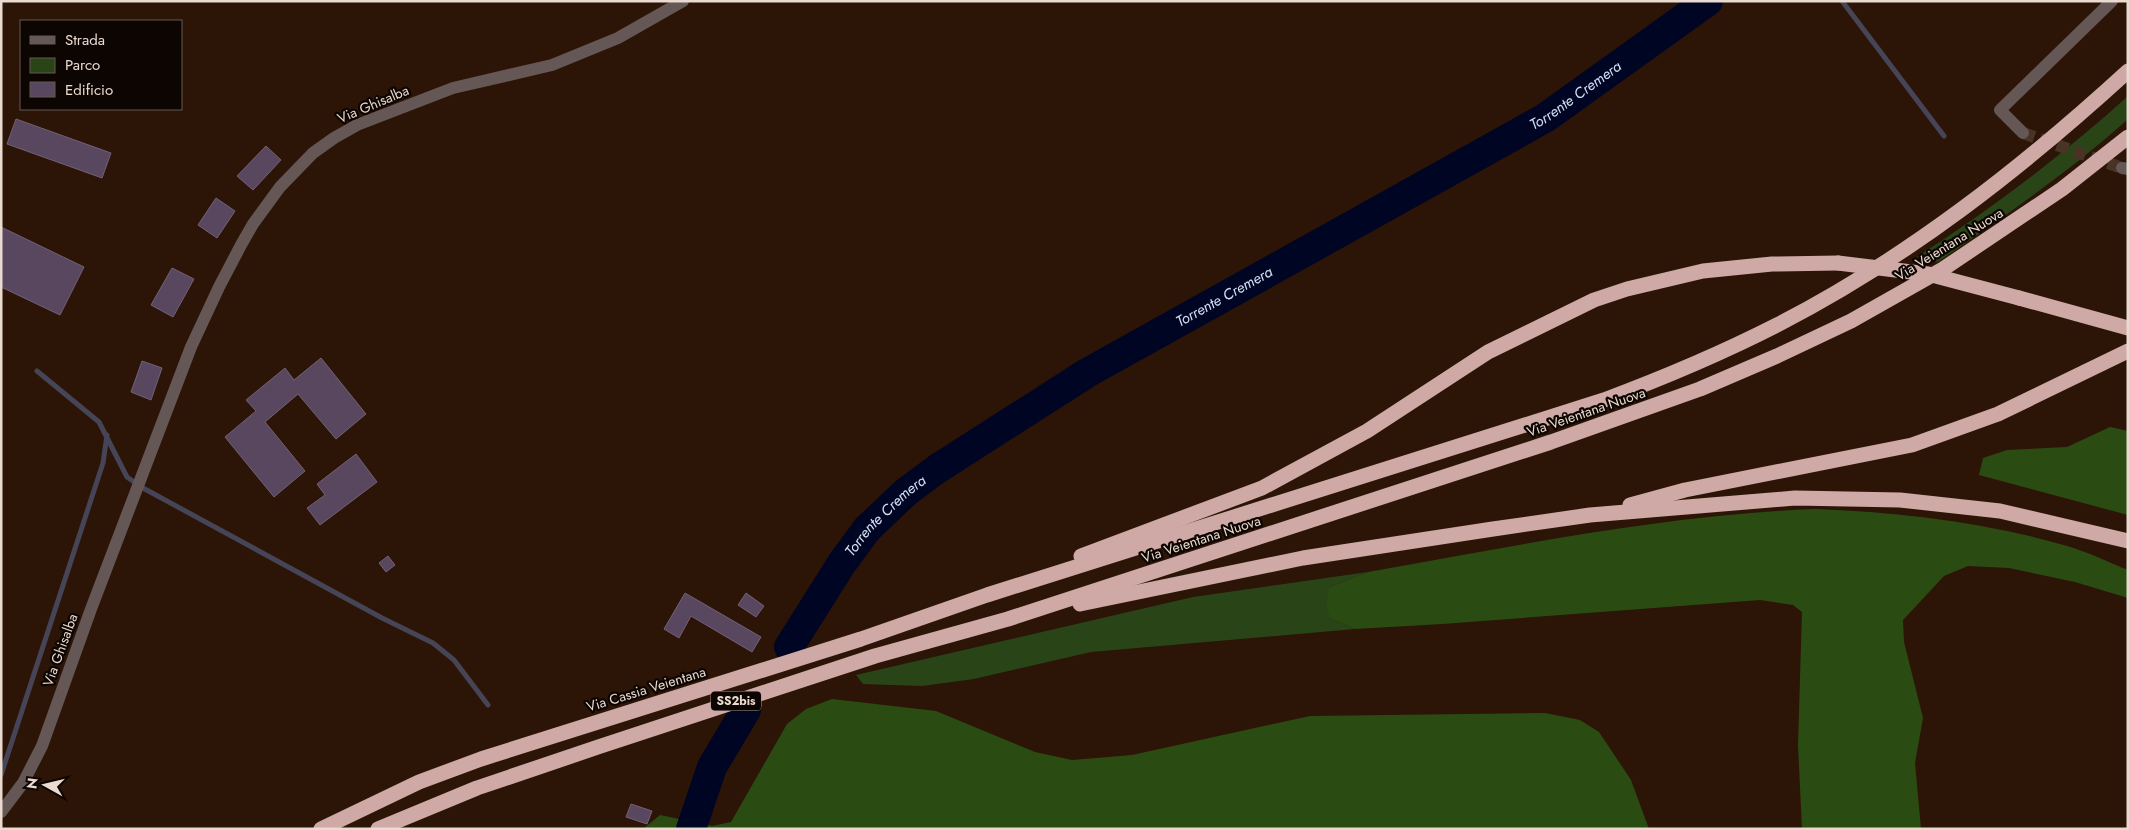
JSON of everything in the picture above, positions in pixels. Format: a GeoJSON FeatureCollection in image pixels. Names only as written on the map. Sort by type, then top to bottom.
{"type":"FeatureCollection","features":[{"type":"Feature","properties":{"kind":"highway"},"geometry":{"type":"LineString","coordinates":[[987,595],[1604,400],[1724,350],[1777,325],[1902,252],[1943,223],[2075,119],[2128,71]]}},
{"type":"Feature","properties":{"kind":"highway","name":"Via Veientana Nuova"},"geometry":{"type":"LineString","coordinates":[[1008,619],[1550,442],[1700,389],[1777,356],[1851,321],[1943,269],[2062,189],[2128,137]]}},
{"type":"Feature","properties":{"kind":"highway"},"geometry":{"type":"LineString","coordinates":[[987,595],[1112,544],[1262,488],[1367,431],[1488,352],[1594,300],[1626,289],[1674,277],[1713,270],[1772,264],[1838,263],[1901,269],[1962,282],[2128,328]]}},
{"type":"Feature","properties":{"kind":"highway"},"geometry":{"type":"LineString","coordinates":[[1590,515],[1685,490],[1912,445],[1998,414],[2128,351]]}},
{"type":"Feature","properties":{"kind":"highway"},"geometry":{"type":"LineString","coordinates":[[1008,619],[1304,558],[1590,515],[1795,498],[1900,500],[2000,511],[2128,541]]}},
{"type":"Feature","properties":{"kind":"highway","name":"Via Cassia Veientana"},"geometry":{"type":"LineString","coordinates":[[321,829],[433,777],[585,725],[861,639],[987,595]]}},
{"type":"Feature","properties":{"kind":"highway","name":"SS2bis"},"geometry":{"type":"LineString","coordinates":[[378,829],[469,791],[598,747],[875,656],[1008,619]]}},
{"type":"Feature","properties":{"kind":"street","name":"Via Ghisalba"},"geometry":{"type":"LineString","coordinates":[[1,812],[23,783],[42,746],[137,485],[191,346],[232,262],[253,224],[271,198],[313,154],[334,138],[357,126],[453,88],[552,66],[618,38],[683,1]]}},
{"type":"Feature","properties":{"kind":"street"},"geometry":{"type":"LineString","coordinates":[[2023,133],[2000,110],[2112,1]]}},
{"type":"Feature","properties":{"kind":"green space"},"geometry":{"type":"Polygon","coordinates":[[[2128,96],[2128,119],[2059,176],[1938,262],[1917,257],[2026,181],[2128,96]]]}},
{"type":"Feature","properties":{"kind":"green space"},"geometry":{"type":"Polygon","coordinates":[[[2110,427],[2128,431],[2128,515],[1979,475],[1983,458],[2007,450],[2067,447],[2110,427]]]}},
{"type":"Feature","properties":{"kind":"green space"},"geometry":{"type":"Polygon","coordinates":[[[1814,509],[1910,516],[2005,531],[2075,548],[2128,570],[2128,598],[2075,582],[2009,568],[1968,566],[1944,576],[1903,620],[1904,642],[1923,718],[1915,763],[1921,829],[1802,829],[1798,745],[1802,612],[1793,605],[1760,600],[1355,629],[1330,618],[1326,603],[1330,587],[1368,572],[1535,542],[1646,525],[1758,512],[1814,509]]]}},
{"type":"Feature","properties":{"kind":"green space"},"geometry":{"type":"Polygon","coordinates":[[[1368,572],[1330,587],[1330,618],[1355,629],[1091,652],[974,679],[922,686],[863,684],[856,675],[1193,597],[1368,572]]]}},
{"type":"Feature","properties":{"kind":"green space"},"geometry":{"type":"Polygon","coordinates":[[[832,699],[936,711],[1035,752],[1072,760],[1132,755],[1310,716],[1545,713],[1580,720],[1599,732],[1631,780],[1649,829],[643,829],[660,815],[712,826],[731,822],[787,724],[806,709],[832,699]]]}},
{"type":"Feature","properties":{"kind":"building"},"geometry":{"type":"Polygon","coordinates":[[[16,119],[111,153],[102,178],[7,144],[16,119]]]}},
{"type":"Feature","properties":{"kind":"building"},"geometry":{"type":"Polygon","coordinates":[[[266,146],[281,160],[253,190],[237,176],[266,146]]]}},
{"type":"Feature","properties":{"kind":"building"},"geometry":{"type":"Polygon","coordinates":[[[216,198],[235,211],[217,238],[198,225],[216,198]]]}},
{"type":"Feature","properties":{"kind":"building"},"geometry":{"type":"Polygon","coordinates":[[[1,227],[84,267],[60,315],[1,287],[1,227]]]}},
{"type":"Feature","properties":{"kind":"building"},"geometry":{"type":"Polygon","coordinates":[[[172,268],[194,279],[173,317],[151,305],[172,268]]]}},
{"type":"Feature","properties":{"kind":"building"},"geometry":{"type":"Polygon","coordinates":[[[321,358],[366,414],[336,439],[298,394],[265,422],[305,471],[274,497],[225,437],[256,411],[246,400],[285,368],[294,380],[321,358]]]}},
{"type":"Feature","properties":{"kind":"building"},"geometry":{"type":"Polygon","coordinates":[[[142,361],[162,368],[151,400],[131,392],[142,361]]]}},
{"type":"Feature","properties":{"kind":"building"},"geometry":{"type":"Polygon","coordinates":[[[356,454],[377,482],[320,525],[307,508],[325,495],[317,484],[356,454]]]}},
{"type":"Feature","properties":{"kind":"building"},"geometry":{"type":"Polygon","coordinates":[[[388,556],[395,565],[386,572],[379,563],[388,556]]]}},
{"type":"Feature","properties":{"kind":"building"},"geometry":{"type":"Polygon","coordinates":[[[685,593],[761,637],[752,652],[691,616],[679,638],[664,629],[685,593]]]}},
{"type":"Feature","properties":{"kind":"building"},"geometry":{"type":"Polygon","coordinates":[[[746,593],[764,606],[756,617],[738,605],[746,593]]]}},
{"type":"Feature","properties":{"kind":"building"},"geometry":{"type":"Polygon","coordinates":[[[631,804],[652,811],[647,824],[626,817],[631,804]]]}},
{"type":"Feature","properties":{"kind":"waterway","name":"Torrente Cremera"},"geometry":{"type":"LineString","coordinates":[[789,647],[842,563],[867,529],[906,492],[937,469],[1087,373],[1545,118],[1708,1]]}},
{"type":"Feature","properties":{"kind":"waterway"},"geometry":{"type":"LineString","coordinates":[[1842,1],[1944,136]]}},
{"type":"Feature","properties":{"kind":"waterway"},"geometry":{"type":"LineString","coordinates":[[37,371],[99,422],[127,477],[143,488],[382,618],[433,643],[454,660],[488,705]]}},
{"type":"Feature","properties":{"kind":"waterway"},"geometry":{"type":"LineString","coordinates":[[1,775],[103,463],[107,435]]}},
{"type":"Feature","properties":{"kind":"waterway","name":"Torrente Cremera"},"geometry":{"type":"LineString","coordinates":[[691,829],[712,767],[746,710]]}},
{"type":"Feature","properties":{"kind":"tunnel"},"geometry":{"type":"LineString","coordinates":[[2023,133],[2122,168]]}}]}
